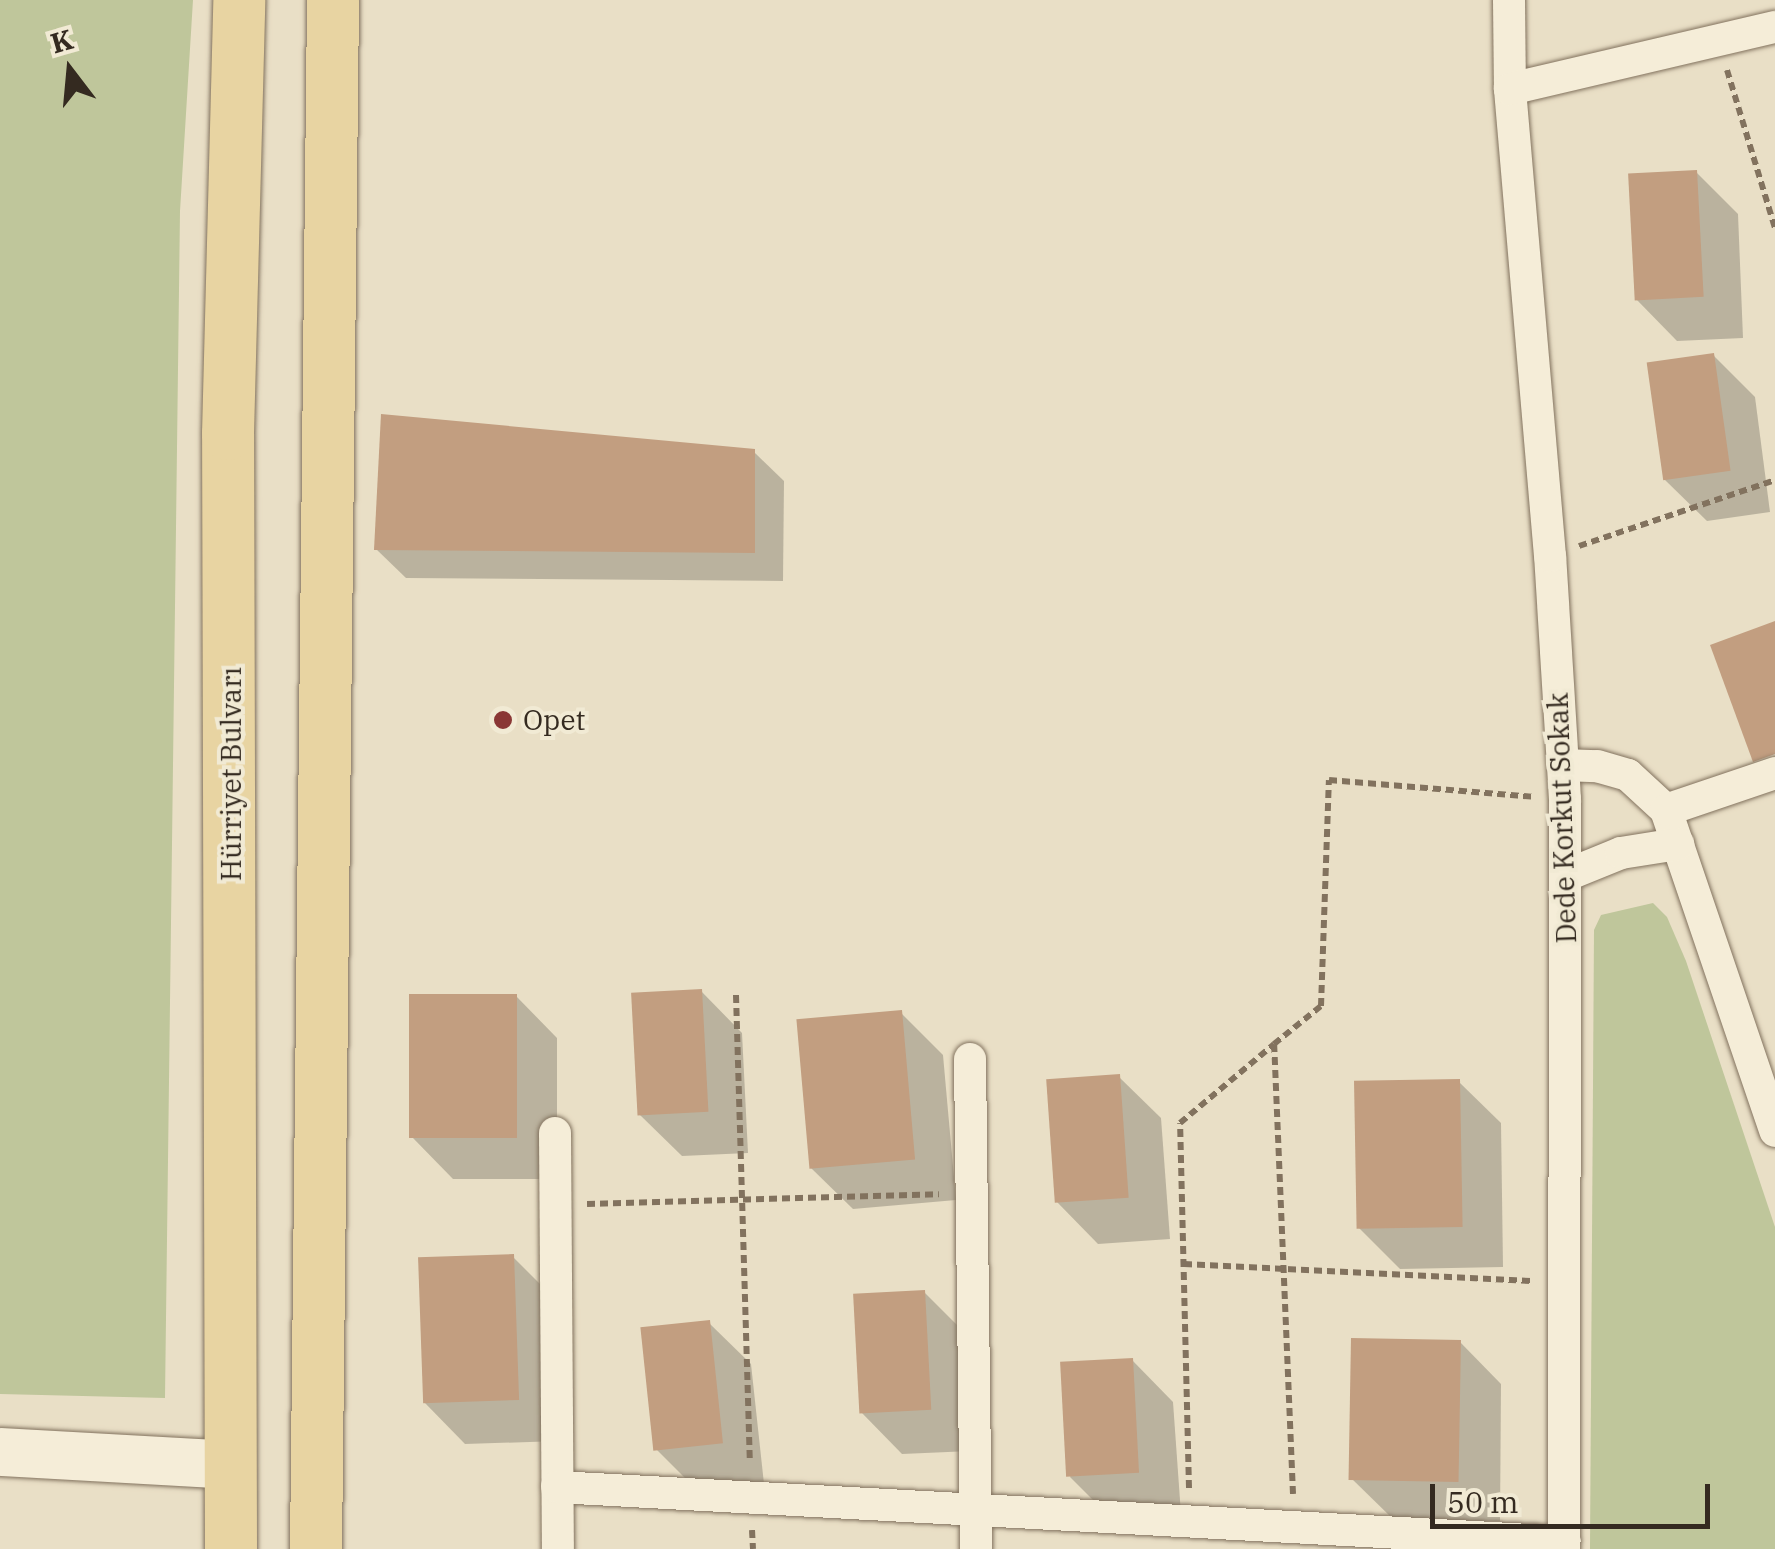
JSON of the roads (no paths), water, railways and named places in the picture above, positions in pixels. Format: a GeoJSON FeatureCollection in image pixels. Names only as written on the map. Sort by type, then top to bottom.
{"type":"FeatureCollection","features":[{"type":"Feature","properties":{"kind":"main road","name":"Hürriyet Bulvarı"},"geometry":{"type":"LineString","coordinates":[[231,1549],[228,434],[239,0]]}},
{"type":"Feature","properties":{"kind":"main road"},"geometry":{"type":"LineString","coordinates":[[316,1549],[333,0]]}},
{"type":"Feature","properties":{"kind":"street","name":"Dede Korkut Sokak"},"geometry":{"type":"LineString","coordinates":[[1509,0],[1510,89],[1550,556],[1565,799],[1564,1545]]}},
{"type":"Feature","properties":{"kind":"street"},"geometry":{"type":"LineString","coordinates":[[1510,89],[1775,26]]}},
{"type":"Feature","properties":{"kind":"street"},"geometry":{"type":"LineString","coordinates":[[1563,765],[1597,766],[1628,774],[1666,810],[1775,1131]]}},
{"type":"Feature","properties":{"kind":"street"},"geometry":{"type":"LineString","coordinates":[[1666,810],[1775,773]]}},
{"type":"Feature","properties":{"kind":"street"},"geometry":{"type":"LineString","coordinates":[[1567,875],[1621,853],[1678,844]]}},
{"type":"Feature","properties":{"kind":"street"},"geometry":{"type":"LineString","coordinates":[[970,1059],[976,1549]]}},
{"type":"Feature","properties":{"kind":"street"},"geometry":{"type":"LineString","coordinates":[[555,1133],[558,1549]]}},
{"type":"Feature","properties":{"kind":"street"},"geometry":{"type":"LineString","coordinates":[[0,1452],[232,1480]]}},
{"type":"Feature","properties":{"kind":"street"},"geometry":{"type":"LineString","coordinates":[[0,1481],[232,1480]]}},
{"type":"Feature","properties":{"kind":"street"},"geometry":{"type":"LineString","coordinates":[[557,1487],[1190,1519],[1564,1545]]}},
{"type":"Feature","properties":{"kind":"place","name":"Opet"},"geometry":{"type":"Point","coordinates":[503,720]}}]}
